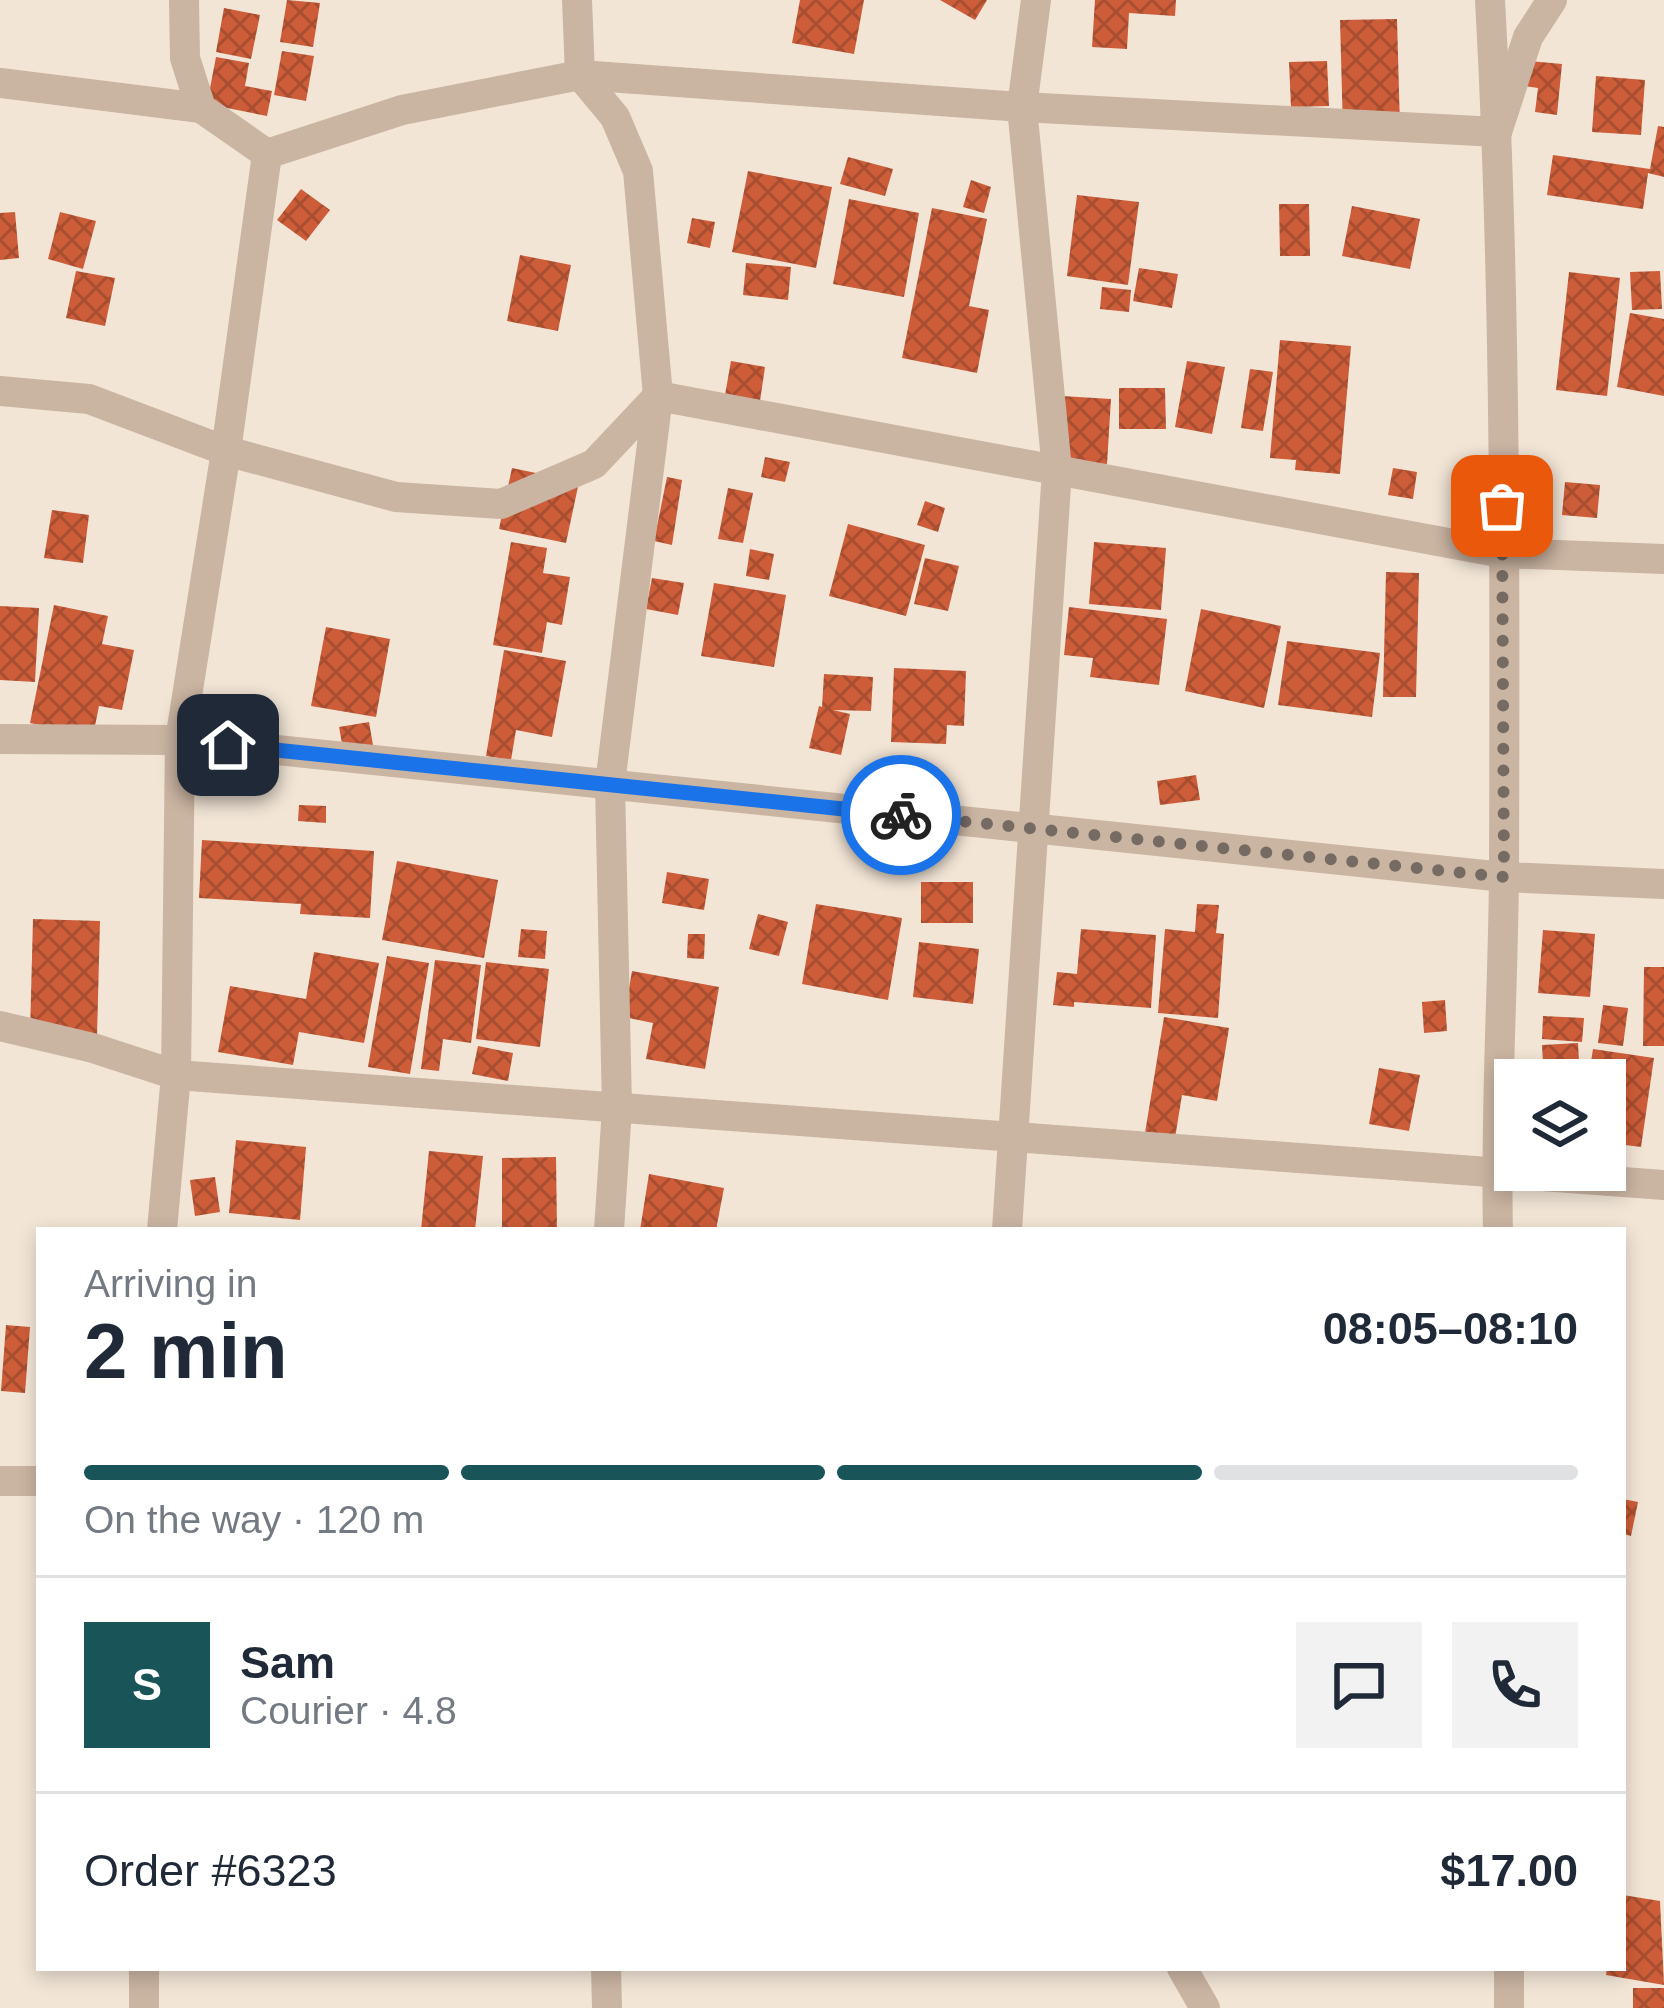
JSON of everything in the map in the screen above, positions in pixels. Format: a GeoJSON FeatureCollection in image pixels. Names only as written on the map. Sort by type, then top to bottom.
{"type":"FeatureCollection","features":[{"type":"Feature","properties":{"kind":"street"},"geometry":{"type":"LineString","coordinates":[[184,0],[185,58],[201,108]]}},
{"type":"Feature","properties":{"kind":"street"},"geometry":{"type":"LineString","coordinates":[[577,0],[580,75],[615,117],[638,171],[658,396],[610,784],[617,1108],[609,1227]]}},
{"type":"Feature","properties":{"kind":"street"},"geometry":{"type":"LineString","coordinates":[[1007,1227],[1057,470],[1022,107],[1036,0]]}},
{"type":"Feature","properties":{"kind":"street"},"geometry":{"type":"LineString","coordinates":[[1490,0],[1497,132],[1502,553],[1500,1059]]}},
{"type":"Feature","properties":{"kind":"street"},"geometry":{"type":"LineString","coordinates":[[1497,132],[1528,37],[1552,0]]}},
{"type":"Feature","properties":{"kind":"street"},"geometry":{"type":"LineString","coordinates":[[267,154],[402,110],[580,75],[1022,107],[1497,132]]}},
{"type":"Feature","properties":{"kind":"street"},"geometry":{"type":"LineString","coordinates":[[0,83],[201,108],[267,154]]}},
{"type":"Feature","properties":{"kind":"street"},"geometry":{"type":"LineString","coordinates":[[163,1227],[176,1075],[180,740],[267,154]]}},
{"type":"Feature","properties":{"kind":"street"},"geometry":{"type":"LineString","coordinates":[[0,391],[89,399],[226,451],[396,497],[501,504],[594,464],[658,396]]}},
{"type":"Feature","properties":{"kind":"street"},"geometry":{"type":"LineString","coordinates":[[658,396],[1502,553],[1664,559]]}},
{"type":"Feature","properties":{"kind":"street"},"geometry":{"type":"LineString","coordinates":[[0,739],[180,740],[1504,877],[1664,884]]}},
{"type":"Feature","properties":{"kind":"street"},"geometry":{"type":"LineString","coordinates":[[0,1026],[93,1048],[176,1075],[1494,1175]]}},
{"type":"Feature","properties":{"kind":"street"},"geometry":{"type":"LineString","coordinates":[[1626,1183],[1664,1185]]}},
{"type":"Feature","properties":{"kind":"street"},"geometry":{"type":"LineString","coordinates":[[1497,1191],[1498,1227]]}},
{"type":"Feature","properties":{"kind":"street"},"geometry":{"type":"LineString","coordinates":[[0,1481],[36,1481]]}},
{"type":"Feature","properties":{"kind":"street"},"geometry":{"type":"LineString","coordinates":[[144,1971],[144,2008]]}},
{"type":"Feature","properties":{"kind":"street"},"geometry":{"type":"LineString","coordinates":[[606,1971],[607,2008]]}},
{"type":"Feature","properties":{"kind":"street"},"geometry":{"type":"LineString","coordinates":[[1184,1971],[1205,2008]]}},
{"type":"Feature","properties":{"kind":"street"},"geometry":{"type":"LineString","coordinates":[[1509,1971],[1509,2008]]}},
{"type":"Feature","properties":{"kind":"building"},"geometry":{"type":"Polygon","coordinates":[[[287,0],[320,3],[313,47],[280,42],[287,0]]]}},
{"type":"Feature","properties":{"kind":"building"},"geometry":{"type":"Polygon","coordinates":[[[800,0],[864,0],[854,54],[792,43],[800,0]]]}},
{"type":"Feature","properties":{"kind":"building"},"geometry":{"type":"Polygon","coordinates":[[[940,0],[987,0],[975,20],[940,0]]]}},
{"type":"Feature","properties":{"kind":"building"},"geometry":{"type":"Polygon","coordinates":[[[1095,0],[1176,0],[1175,16],[1129,13],[1127,49],[1092,47],[1095,0]]]}},
{"type":"Feature","properties":{"kind":"building"},"geometry":{"type":"Polygon","coordinates":[[[224,8],[260,15],[251,59],[216,52],[224,8]]]}},
{"type":"Feature","properties":{"kind":"building"},"geometry":{"type":"Polygon","coordinates":[[[1397,19],[1400,128],[1343,130],[1340,20],[1397,19]]]}},
{"type":"Feature","properties":{"kind":"building"},"geometry":{"type":"Polygon","coordinates":[[[282,51],[314,56],[306,101],[274,95],[282,51]]]}},
{"type":"Feature","properties":{"kind":"building"},"geometry":{"type":"Polygon","coordinates":[[[216,57],[249,63],[245,86],[272,91],[267,116],[207,104],[216,57]]]}},
{"type":"Feature","properties":{"kind":"building"},"geometry":{"type":"Polygon","coordinates":[[[1519,60],[1562,64],[1557,115],[1535,112],[1538,88],[1516,85],[1519,60]]]}},
{"type":"Feature","properties":{"kind":"building"},"geometry":{"type":"Polygon","coordinates":[[[1327,61],[1329,106],[1291,107],[1289,62],[1327,61]]]}},
{"type":"Feature","properties":{"kind":"building"},"geometry":{"type":"Polygon","coordinates":[[[1596,76],[1645,80],[1641,135],[1592,132],[1596,76]]]}},
{"type":"Feature","properties":{"kind":"building"},"geometry":{"type":"Polygon","coordinates":[[[1658,126],[1664,127],[1664,177],[1648,173],[1643,209],[1547,195],[1553,155],[1650,169],[1658,126]]]}},
{"type":"Feature","properties":{"kind":"building"},"geometry":{"type":"Polygon","coordinates":[[[848,157],[893,169],[885,196],[840,184],[848,157]]]}},
{"type":"Feature","properties":{"kind":"building"},"geometry":{"type":"Polygon","coordinates":[[[748,171],[832,187],[816,268],[732,252],[748,171]]]}},
{"type":"Feature","properties":{"kind":"building"},"geometry":{"type":"Polygon","coordinates":[[[971,180],[991,187],[984,213],[963,207],[971,180]]]}},
{"type":"Feature","properties":{"kind":"building"},"geometry":{"type":"Polygon","coordinates":[[[301,189],[330,210],[306,241],[277,220],[301,189]]]}},
{"type":"Feature","properties":{"kind":"building"},"geometry":{"type":"Polygon","coordinates":[[[1077,195],[1139,202],[1128,285],[1067,276],[1077,195]]]}},
{"type":"Feature","properties":{"kind":"building"},"geometry":{"type":"Polygon","coordinates":[[[849,199],[919,213],[904,297],[833,284],[849,199]]]}},
{"type":"Feature","properties":{"kind":"building"},"geometry":{"type":"Polygon","coordinates":[[[1279,204],[1309,204],[1310,256],[1280,256],[1279,204]]]}},
{"type":"Feature","properties":{"kind":"building"},"geometry":{"type":"Polygon","coordinates":[[[1352,206],[1420,219],[1410,269],[1342,256],[1352,206]]]}},
{"type":"Feature","properties":{"kind":"building"},"geometry":{"type":"Polygon","coordinates":[[[932,208],[987,219],[969,306],[989,310],[977,373],[902,358],[932,208]]]}},
{"type":"Feature","properties":{"kind":"building"},"geometry":{"type":"Polygon","coordinates":[[[15,212],[19,258],[0,260],[0,213],[15,212]]]}},
{"type":"Feature","properties":{"kind":"building"},"geometry":{"type":"Polygon","coordinates":[[[60,212],[96,221],[83,269],[48,259],[60,212]]]}},
{"type":"Feature","properties":{"kind":"building"},"geometry":{"type":"Polygon","coordinates":[[[692,218],[715,222],[710,248],[687,243],[692,218]]]}},
{"type":"Feature","properties":{"kind":"building"},"geometry":{"type":"Polygon","coordinates":[[[520,255],[571,265],[558,331],[507,321],[520,255]]]}},
{"type":"Feature","properties":{"kind":"building"},"geometry":{"type":"Polygon","coordinates":[[[746,263],[791,267],[788,300],[743,295],[746,263]]]}},
{"type":"Feature","properties":{"kind":"building"},"geometry":{"type":"Polygon","coordinates":[[[1139,268],[1178,274],[1172,308],[1133,301],[1139,268]]]}},
{"type":"Feature","properties":{"kind":"building"},"geometry":{"type":"Polygon","coordinates":[[[76,271],[115,278],[105,326],[66,318],[76,271]]]}},
{"type":"Feature","properties":{"kind":"building"},"geometry":{"type":"Polygon","coordinates":[[[1660,271],[1662,309],[1632,310],[1630,272],[1660,271]]]}},
{"type":"Feature","properties":{"kind":"building"},"geometry":{"type":"Polygon","coordinates":[[[1569,272],[1620,278],[1607,396],[1556,390],[1569,272]]]}},
{"type":"Feature","properties":{"kind":"building"},"geometry":{"type":"Polygon","coordinates":[[[1102,287],[1131,290],[1129,312],[1100,309],[1102,287]]]}},
{"type":"Feature","properties":{"kind":"building"},"geometry":{"type":"Polygon","coordinates":[[[1630,313],[1664,319],[1664,396],[1617,387],[1630,313]]]}},
{"type":"Feature","properties":{"kind":"building"},"geometry":{"type":"Polygon","coordinates":[[[1280,340],[1351,346],[1340,474],[1295,470],[1296,460],[1270,458],[1280,340]]]}},
{"type":"Feature","properties":{"kind":"building"},"geometry":{"type":"Polygon","coordinates":[[[731,361],[765,367],[760,401],[725,395],[731,361]]]}},
{"type":"Feature","properties":{"kind":"building"},"geometry":{"type":"Polygon","coordinates":[[[1187,361],[1225,367],[1212,434],[1175,427],[1187,361]]]}},
{"type":"Feature","properties":{"kind":"building"},"geometry":{"type":"Polygon","coordinates":[[[1250,369],[1273,372],[1263,431],[1241,428],[1250,369]]]}},
{"type":"Feature","properties":{"kind":"building"},"geometry":{"type":"Polygon","coordinates":[[[1119,388],[1165,388],[1166,429],[1119,429],[1119,388]]]}},
{"type":"Feature","properties":{"kind":"building"},"geometry":{"type":"Polygon","coordinates":[[[1062,396],[1111,399],[1107,464],[1059,462],[1062,396]]]}},
{"type":"Feature","properties":{"kind":"building"},"geometry":{"type":"Polygon","coordinates":[[[765,457],[790,462],[785,482],[761,477],[765,457]]]}},
{"type":"Feature","properties":{"kind":"building"},"geometry":{"type":"Polygon","coordinates":[[[512,468],[579,482],[566,543],[499,529],[512,468]]]}},
{"type":"Feature","properties":{"kind":"building"},"geometry":{"type":"Polygon","coordinates":[[[1393,468],[1417,472],[1413,499],[1388,495],[1393,468]]]}},
{"type":"Feature","properties":{"kind":"building"},"geometry":{"type":"Polygon","coordinates":[[[667,477],[682,480],[672,545],[654,541],[667,477]]]}},
{"type":"Feature","properties":{"kind":"building"},"geometry":{"type":"Polygon","coordinates":[[[1565,482],[1600,485],[1597,518],[1562,515],[1565,482]]]}},
{"type":"Feature","properties":{"kind":"building"},"geometry":{"type":"Polygon","coordinates":[[[728,488],[753,493],[743,543],[718,539],[728,488]]]}},
{"type":"Feature","properties":{"kind":"building"},"geometry":{"type":"Polygon","coordinates":[[[925,501],[945,508],[938,532],[917,525],[925,501]]]}},
{"type":"Feature","properties":{"kind":"building"},"geometry":{"type":"Polygon","coordinates":[[[52,510],[89,515],[83,563],[44,558],[52,510]]]}},
{"type":"Feature","properties":{"kind":"building"},"geometry":{"type":"Polygon","coordinates":[[[848,524],[925,545],[906,616],[829,596],[848,524]]]}},
{"type":"Feature","properties":{"kind":"building"},"geometry":{"type":"Polygon","coordinates":[[[511,542],[547,548],[543,573],[570,577],[562,625],[547,622],[542,653],[493,645],[511,542]]]}},
{"type":"Feature","properties":{"kind":"building"},"geometry":{"type":"Polygon","coordinates":[[[1094,542],[1166,548],[1161,610],[1089,604],[1094,542]]]}},
{"type":"Feature","properties":{"kind":"building"},"geometry":{"type":"Polygon","coordinates":[[[750,549],[774,554],[769,580],[746,576],[750,549]]]}},
{"type":"Feature","properties":{"kind":"building"},"geometry":{"type":"Polygon","coordinates":[[[925,558],[959,566],[948,611],[914,604],[925,558]]]}},
{"type":"Feature","properties":{"kind":"building"},"geometry":{"type":"Polygon","coordinates":[[[1386,572],[1419,573],[1416,697],[1383,697],[1386,572]]]}},
{"type":"Feature","properties":{"kind":"building"},"geometry":{"type":"Polygon","coordinates":[[[652,578],[684,583],[678,615],[646,609],[652,578]]]}},
{"type":"Feature","properties":{"kind":"building"},"geometry":{"type":"Polygon","coordinates":[[[714,583],[786,595],[774,667],[701,656],[714,583]]]}},
{"type":"Feature","properties":{"kind":"building"},"geometry":{"type":"Polygon","coordinates":[[[54,605],[108,616],[102,644],[134,650],[122,710],[99,706],[93,736],[30,723],[54,605]]]}},
{"type":"Feature","properties":{"kind":"building"},"geometry":{"type":"Polygon","coordinates":[[[0,606],[39,608],[35,682],[0,680],[0,606]]]}},
{"type":"Feature","properties":{"kind":"building"},"geometry":{"type":"Polygon","coordinates":[[[1069,607],[1167,619],[1159,685],[1090,677],[1093,658],[1064,655],[1069,607]]]}},
{"type":"Feature","properties":{"kind":"building"},"geometry":{"type":"Polygon","coordinates":[[[1201,609],[1281,626],[1264,708],[1185,691],[1201,609]]]}},
{"type":"Feature","properties":{"kind":"building"},"geometry":{"type":"Polygon","coordinates":[[[326,627],[390,639],[376,717],[311,706],[326,627]]]}},
{"type":"Feature","properties":{"kind":"building"},"geometry":{"type":"Polygon","coordinates":[[[1287,641],[1380,653],[1372,717],[1278,705],[1287,641]]]}},
{"type":"Feature","properties":{"kind":"building"},"geometry":{"type":"Polygon","coordinates":[[[504,650],[566,661],[552,737],[516,730],[511,760],[486,756],[504,650]]]}},
{"type":"Feature","properties":{"kind":"building"},"geometry":{"type":"Polygon","coordinates":[[[894,668],[966,671],[964,726],[947,725],[946,744],[891,742],[894,668]]]}},
{"type":"Feature","properties":{"kind":"building"},"geometry":{"type":"Polygon","coordinates":[[[824,674],[873,677],[871,711],[833,710],[850,714],[841,755],[809,748],[822,707],[824,674]]]}},
{"type":"Feature","properties":{"kind":"building"},"geometry":{"type":"Polygon","coordinates":[[[369,722],[373,745],[343,749],[339,727],[369,722]]]}},
{"type":"Feature","properties":{"kind":"building"},"geometry":{"type":"Polygon","coordinates":[[[886,762],[921,771],[913,800],[878,790],[886,762]]]}},
{"type":"Feature","properties":{"kind":"building"},"geometry":{"type":"Polygon","coordinates":[[[1196,775],[1200,800],[1160,805],[1157,781],[1196,775]]]}},
{"type":"Feature","properties":{"kind":"building"},"geometry":{"type":"Polygon","coordinates":[[[299,805],[326,806],[326,823],[298,821],[299,805]]]}},
{"type":"Feature","properties":{"kind":"building"},"geometry":{"type":"Polygon","coordinates":[[[202,840],[374,851],[370,918],[300,914],[301,904],[199,898],[202,840]]]}},
{"type":"Feature","properties":{"kind":"building"},"geometry":{"type":"Polygon","coordinates":[[[397,861],[498,880],[484,958],[382,940],[397,861]]]}},
{"type":"Feature","properties":{"kind":"building"},"geometry":{"type":"Polygon","coordinates":[[[667,872],[709,879],[704,910],[662,903],[667,872]]]}},
{"type":"Feature","properties":{"kind":"building"},"geometry":{"type":"Polygon","coordinates":[[[921,882],[973,882],[973,923],[921,923],[921,882]]]}},
{"type":"Feature","properties":{"kind":"building"},"geometry":{"type":"Polygon","coordinates":[[[816,904],[902,918],[888,1000],[802,984],[816,904]]]}},
{"type":"Feature","properties":{"kind":"building"},"geometry":{"type":"Polygon","coordinates":[[[1197,904],[1219,905],[1216,933],[1224,934],[1218,1018],[1158,1013],[1165,929],[1195,932],[1197,904]]]}},
{"type":"Feature","properties":{"kind":"building"},"geometry":{"type":"Polygon","coordinates":[[[758,914],[788,922],[779,956],[749,949],[758,914]]]}},
{"type":"Feature","properties":{"kind":"building"},"geometry":{"type":"Polygon","coordinates":[[[33,919],[100,921],[97,1036],[30,1034],[33,919]]]}},
{"type":"Feature","properties":{"kind":"building"},"geometry":{"type":"Polygon","coordinates":[[[521,929],[547,931],[545,959],[518,957],[521,929]]]}},
{"type":"Feature","properties":{"kind":"building"},"geometry":{"type":"Polygon","coordinates":[[[1081,929],[1156,935],[1151,1008],[1074,1002],[1074,1007],[1053,1005],[1057,972],[1077,974],[1081,929]]]}},
{"type":"Feature","properties":{"kind":"building"},"geometry":{"type":"Polygon","coordinates":[[[1543,930],[1595,934],[1590,997],[1538,993],[1543,930]]]}},
{"type":"Feature","properties":{"kind":"building"},"geometry":{"type":"Polygon","coordinates":[[[688,934],[705,934],[704,959],[687,958],[688,934]]]}},
{"type":"Feature","properties":{"kind":"building"},"geometry":{"type":"Polygon","coordinates":[[[919,942],[979,949],[973,1004],[913,997],[919,942]]]}},
{"type":"Feature","properties":{"kind":"building"},"geometry":{"type":"Polygon","coordinates":[[[314,952],[379,963],[364,1043],[299,1032],[293,1065],[218,1052],[230,986],[306,999],[314,952]]]}},
{"type":"Feature","properties":{"kind":"building"},"geometry":{"type":"Polygon","coordinates":[[[387,956],[429,963],[410,1074],[368,1067],[387,956]]]}},
{"type":"Feature","properties":{"kind":"building"},"geometry":{"type":"Polygon","coordinates":[[[435,960],[481,965],[471,1043],[443,1039],[439,1071],[421,1069],[435,960]]]}},
{"type":"Feature","properties":{"kind":"building"},"geometry":{"type":"Polygon","coordinates":[[[486,962],[549,969],[540,1047],[476,1039],[486,962]]]}},
{"type":"Feature","properties":{"kind":"building"},"geometry":{"type":"Polygon","coordinates":[[[1644,967],[1664,967],[1664,1046],[1643,1046],[1644,967]]]}},
{"type":"Feature","properties":{"kind":"building"},"geometry":{"type":"Polygon","coordinates":[[[632,971],[719,987],[705,1069],[646,1059],[653,1023],[624,1017],[632,971]]]}},
{"type":"Feature","properties":{"kind":"building"},"geometry":{"type":"Polygon","coordinates":[[[1445,1000],[1447,1031],[1424,1033],[1422,1002],[1445,1000]]]}},
{"type":"Feature","properties":{"kind":"building"},"geometry":{"type":"Polygon","coordinates":[[[1603,1005],[1628,1008],[1623,1046],[1598,1043],[1603,1005]]]}},
{"type":"Feature","properties":{"kind":"building"},"geometry":{"type":"Polygon","coordinates":[[[1543,1016],[1584,1018],[1582,1042],[1542,1039],[1543,1016]]]}},
{"type":"Feature","properties":{"kind":"building"},"geometry":{"type":"Polygon","coordinates":[[[1164,1017],[1229,1028],[1217,1101],[1182,1095],[1175,1138],[1145,1133],[1164,1017]]]}},
{"type":"Feature","properties":{"kind":"building"},"geometry":{"type":"Polygon","coordinates":[[[1578,1043],[1579,1059],[1543,1059],[1542,1045],[1578,1043]]]}},
{"type":"Feature","properties":{"kind":"building"},"geometry":{"type":"Polygon","coordinates":[[[478,1046],[513,1053],[508,1081],[472,1074],[478,1046]]]}},
{"type":"Feature","properties":{"kind":"building"},"geometry":{"type":"Polygon","coordinates":[[[1593,1049],[1654,1058],[1641,1147],[1626,1145],[1626,1059],[1591,1059],[1593,1049]]]}},
{"type":"Feature","properties":{"kind":"building"},"geometry":{"type":"Polygon","coordinates":[[[1379,1068],[1420,1075],[1409,1131],[1369,1124],[1379,1068]]]}},
{"type":"Feature","properties":{"kind":"building"},"geometry":{"type":"Polygon","coordinates":[[[236,1140],[306,1147],[300,1220],[229,1213],[236,1140]]]}},
{"type":"Feature","properties":{"kind":"building"},"geometry":{"type":"Polygon","coordinates":[[[429,1151],[483,1156],[475,1227],[421,1227],[429,1151]]]}},
{"type":"Feature","properties":{"kind":"building"},"geometry":{"type":"Polygon","coordinates":[[[556,1157],[557,1227],[502,1227],[502,1158],[556,1157]]]}},
{"type":"Feature","properties":{"kind":"building"},"geometry":{"type":"Polygon","coordinates":[[[649,1174],[724,1188],[717,1227],[640,1227],[649,1174]]]}},
{"type":"Feature","properties":{"kind":"building"},"geometry":{"type":"Polygon","coordinates":[[[215,1177],[220,1212],[195,1216],[190,1180],[215,1177]]]}},
{"type":"Feature","properties":{"kind":"building"},"geometry":{"type":"Polygon","coordinates":[[[6,1325],[30,1327],[25,1393],[1,1391],[6,1325]]]}},
{"type":"Feature","properties":{"kind":"building"},"geometry":{"type":"Polygon","coordinates":[[[1626,1500],[1638,1502],[1631,1536],[1626,1535],[1626,1500]]]}},
{"type":"Feature","properties":{"kind":"building"},"geometry":{"type":"Polygon","coordinates":[[[1626,1895],[1660,1901],[1664,1985],[1606,1975],[1607,1971],[1626,1971],[1626,1895]]]}},
{"type":"Feature","properties":{"kind":"building"},"geometry":{"type":"Polygon","coordinates":[[[1633,1988],[1664,1988],[1664,2008],[1633,2008],[1633,1988]]]}},
{"type":"Feature","properties":{"kind":"way so far"},"geometry":{"type":"LineString","coordinates":[[901,815],[1504,877],[1502,506]]}},
{"type":"Feature","properties":{"kind":"route"},"geometry":{"type":"LineString","coordinates":[[228,745],[901,815]]}}]}
